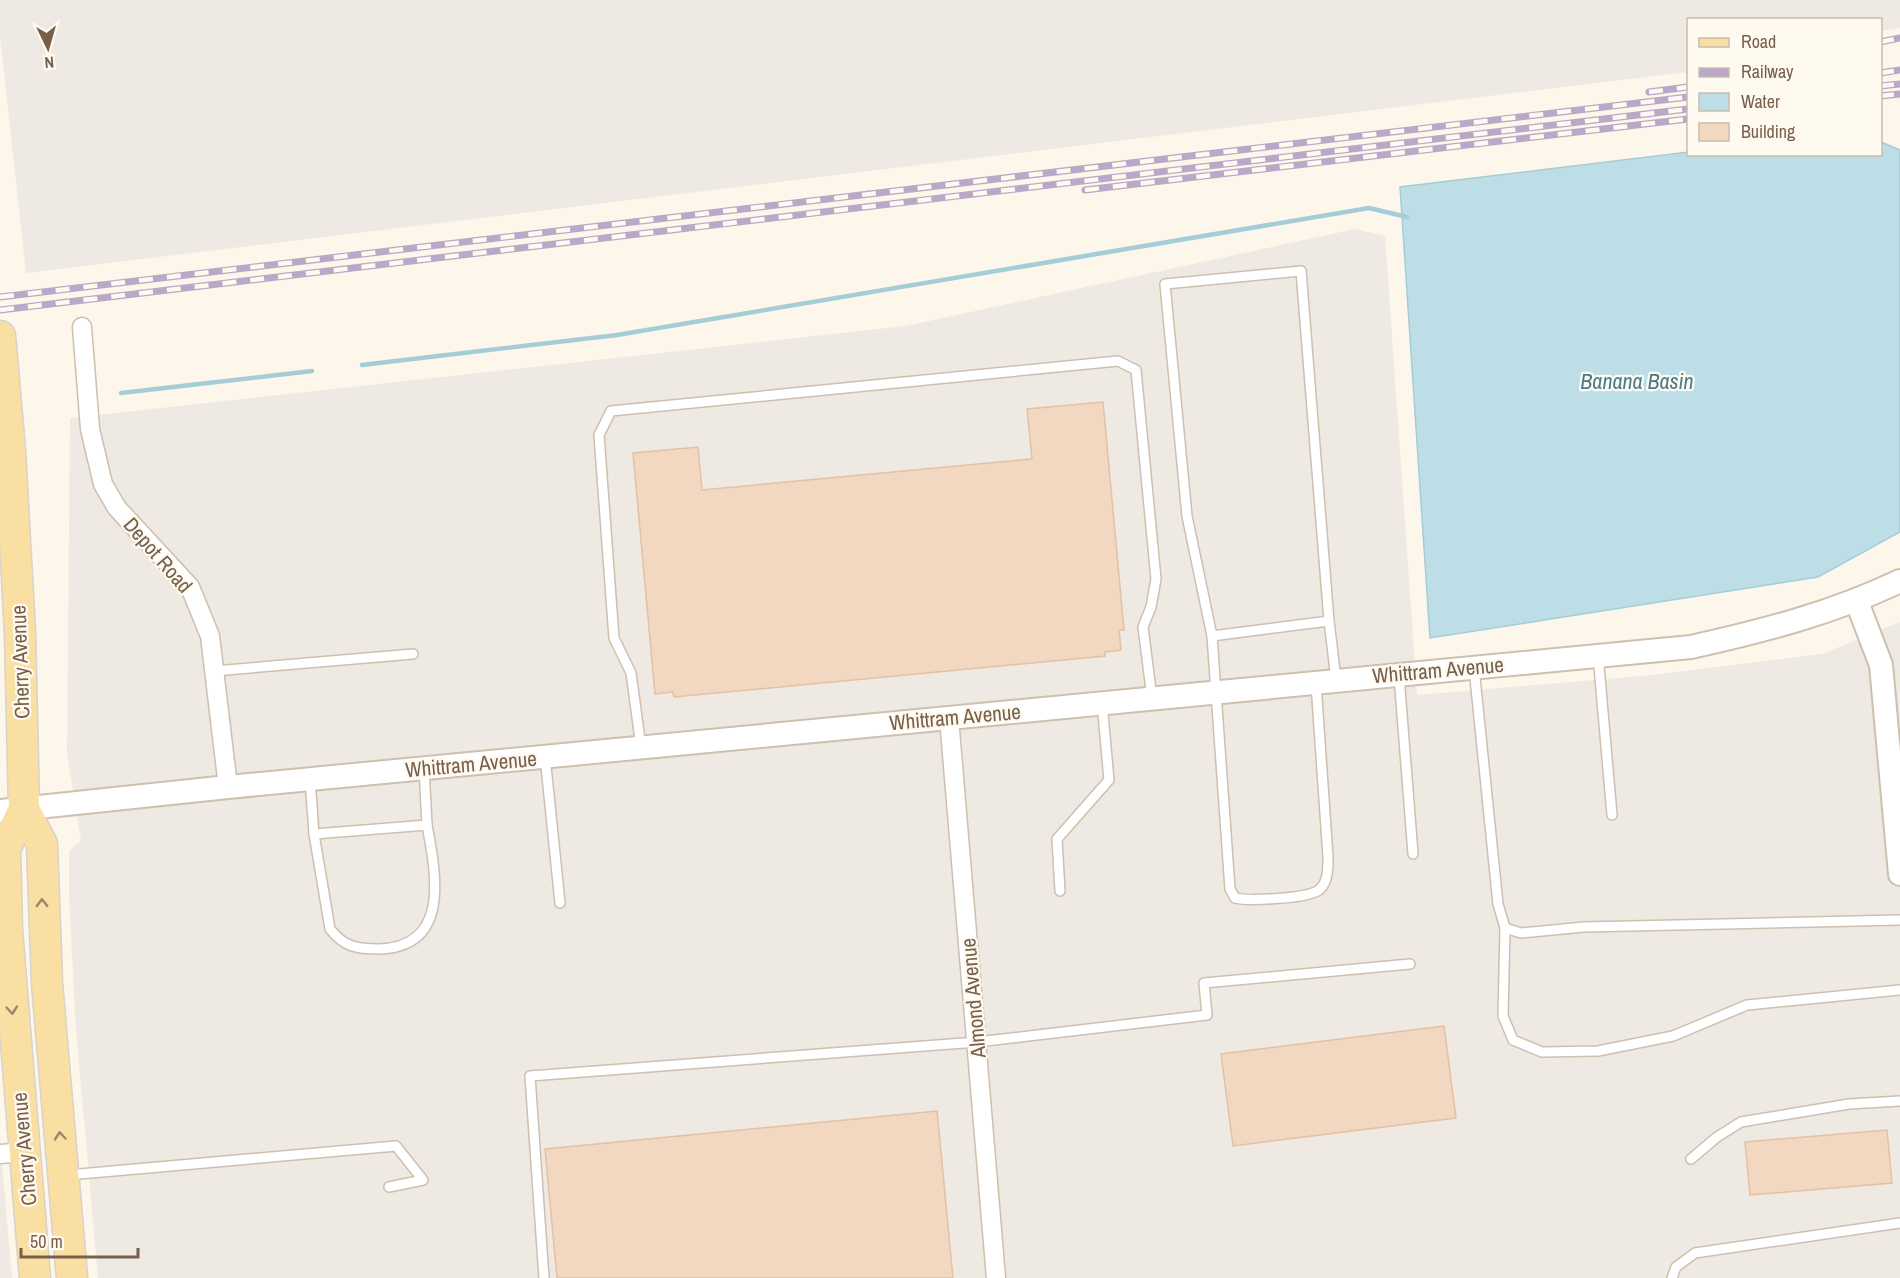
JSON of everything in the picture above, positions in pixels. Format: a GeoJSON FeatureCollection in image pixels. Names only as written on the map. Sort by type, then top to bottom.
{"type":"FeatureCollection","features":[{"type":"Feature","properties":{"kind":"main road","name":"Cherry Avenue"},"geometry":{"type":"LineString","coordinates":[[0,336],[10,451],[20,632],[12,810],[5,849],[12,1153],[35,1278]]}},
{"type":"Feature","properties":{"kind":"main road","name":"Cherry Avenue"},"geometry":{"type":"LineString","coordinates":[[12,810],[42,844],[45,953],[72,1278]]}},
{"type":"Feature","properties":{"kind":"street","name":"Depot Road"},"geometry":{"type":"LineString","coordinates":[[81,327],[87,396],[97,467],[103,483],[117,508],[190,587],[210,636],[228,787]]}},
{"type":"Feature","properties":{"kind":"street","name":"Whittram Avenue"},"geometry":{"type":"LineString","coordinates":[[12,810],[1326,680],[1691,647],[1761,631],[1857,602],[1900,581]]}},
{"type":"Feature","properties":{"kind":"street"},"geometry":{"type":"LineString","coordinates":[[1857,602],[1881,664],[1900,874]]}},
{"type":"Feature","properties":{"kind":"street","name":"Almond Avenue"},"geometry":{"type":"LineString","coordinates":[[949,718],[996,1278]]}},
{"type":"Feature","properties":{"kind":"lane"},"geometry":{"type":"LineString","coordinates":[[1301,271],[1329,621],[1325,794],[1327,873],[1320,889],[1293,896],[1242,900],[1231,894],[1212,636],[1187,516],[1165,284],[1301,271]]}},
{"type":"Feature","properties":{"kind":"lane"},"geometry":{"type":"LineString","coordinates":[[641,747],[631,674],[614,638],[599,435],[611,411],[1118,361],[1136,370],[1156,579],[1151,607],[1143,627],[1152,698]]}},
{"type":"Feature","properties":{"kind":"lane"},"geometry":{"type":"LineString","coordinates":[[1212,636],[1329,621]]}},
{"type":"Feature","properties":{"kind":"lane"},"geometry":{"type":"LineString","coordinates":[[214,671],[412,654]]}},
{"type":"Feature","properties":{"kind":"lane"},"geometry":{"type":"LineString","coordinates":[[1598,655],[1612,814]]}},
{"type":"Feature","properties":{"kind":"lane"},"geometry":{"type":"LineString","coordinates":[[1474,667],[1498,904],[1505,928],[1503,1016],[1513,1040],[1542,1052],[1598,1051],[1672,1036],[1747,1005],[1900,990]]}},
{"type":"Feature","properties":{"kind":"lane"},"geometry":{"type":"LineString","coordinates":[[1399,674],[1413,854]]}},
{"type":"Feature","properties":{"kind":"lane"},"geometry":{"type":"LineString","coordinates":[[1060,891],[1057,839],[1109,780],[1102,703]]}},
{"type":"Feature","properties":{"kind":"lane"},"geometry":{"type":"LineString","coordinates":[[546,756],[561,903]]}},
{"type":"Feature","properties":{"kind":"lane"},"geometry":{"type":"LineString","coordinates":[[310,779],[314,834],[330,929],[340,942],[358,949],[398,948],[412,940],[427,924],[435,906],[435,869],[427,825],[424,768]]}},
{"type":"Feature","properties":{"kind":"lane"},"geometry":{"type":"LineString","coordinates":[[314,834],[427,825]]}},
{"type":"Feature","properties":{"kind":"lane"},"geometry":{"type":"LineString","coordinates":[[1505,928],[1521,933],[1584,927],[1900,920]]}},
{"type":"Feature","properties":{"kind":"lane"},"geometry":{"type":"LineString","coordinates":[[544,1278],[530,1076],[977,1042],[1207,1016],[1204,983],[1410,964]]}},
{"type":"Feature","properties":{"kind":"lane"},"geometry":{"type":"LineString","coordinates":[[1691,1159],[1717,1137],[1741,1122],[1849,1104],[1900,1101]]}},
{"type":"Feature","properties":{"kind":"lane"},"geometry":{"type":"LineString","coordinates":[[63,1176],[396,1146],[423,1180],[389,1187]]}},
{"type":"Feature","properties":{"kind":"lane"},"geometry":{"type":"LineString","coordinates":[[1672,1278],[1676,1267],[1695,1253],[1900,1223]]}},
{"type":"Feature","properties":{"kind":"shaded area"},"geometry":{"type":"Polygon","coordinates":[[[0,0],[1900,0],[1900,28],[1882,31],[1882,18],[1687,18],[1687,72],[26,273],[0,36],[0,0]]]}},
{"type":"Feature","properties":{"kind":"shaded area"},"geometry":{"type":"Polygon","coordinates":[[[1355,229],[1385,236],[1417,695],[1652,675],[1822,654],[1900,622],[1900,1278],[98,1278],[76,1029],[69,897],[69,851],[81,840],[67,755],[70,418],[906,326],[1355,229]]]}},
{"type":"Feature","properties":{"kind":"shaded area"},"geometry":{"type":"Polygon","coordinates":[[[0,1139],[12,1278],[0,1278],[0,1139]]]}},
{"type":"Feature","properties":{"kind":"water","name":"Banana Basin"},"geometry":{"type":"Polygon","coordinates":[[[1882,142],[1900,150],[1900,532],[1818,577],[1430,638],[1400,187],[1687,152],[1687,156],[1882,156],[1882,142]]]}},
{"type":"Feature","properties":{"kind":"building"},"geometry":{"type":"Polygon","coordinates":[[[1103,402],[1124,630],[1119,630],[1121,650],[1105,652],[1105,656],[674,697],[673,692],[655,694],[633,453],[698,447],[702,490],[1032,459],[1027,409],[1103,402]]]}},
{"type":"Feature","properties":{"kind":"building"},"geometry":{"type":"Polygon","coordinates":[[[1444,1026],[1456,1118],[1233,1146],[1221,1054],[1444,1026]]]}},
{"type":"Feature","properties":{"kind":"building"},"geometry":{"type":"Polygon","coordinates":[[[937,1111],[953,1278],[557,1278],[545,1149],[937,1111]]]}},
{"type":"Feature","properties":{"kind":"building"},"geometry":{"type":"Polygon","coordinates":[[[1887,1130],[1892,1183],[1750,1195],[1745,1142],[1887,1130]]]}},
{"type":"Feature","properties":{"kind":"waterway"},"geometry":{"type":"LineString","coordinates":[[362,365],[617,335],[1369,208],[1407,217]]}},
{"type":"Feature","properties":{"kind":"waterway"},"geometry":{"type":"LineString","coordinates":[[121,393],[312,371]]}},
{"type":"Feature","properties":{"kind":"railway"},"geometry":{"type":"LineString","coordinates":[[1882,42],[1900,38]]}},
{"type":"Feature","properties":{"kind":"railway"},"geometry":{"type":"LineString","coordinates":[[1882,73],[1900,70]]}},
{"type":"Feature","properties":{"kind":"railway"},"geometry":{"type":"LineString","coordinates":[[1882,86],[1900,84]]}},
{"type":"Feature","properties":{"kind":"railway"},"geometry":{"type":"LineString","coordinates":[[1649,92],[1687,87]]}},
{"type":"Feature","properties":{"kind":"railway"},"geometry":{"type":"LineString","coordinates":[[1882,96],[1900,94]]}},
{"type":"Feature","properties":{"kind":"railway"},"geometry":{"type":"LineString","coordinates":[[0,297],[1687,97]]}},
{"type":"Feature","properties":{"kind":"railway"},"geometry":{"type":"LineString","coordinates":[[0,310],[1687,109]]}},
{"type":"Feature","properties":{"kind":"railway"},"geometry":{"type":"LineString","coordinates":[[1085,190],[1687,119]]}}]}
